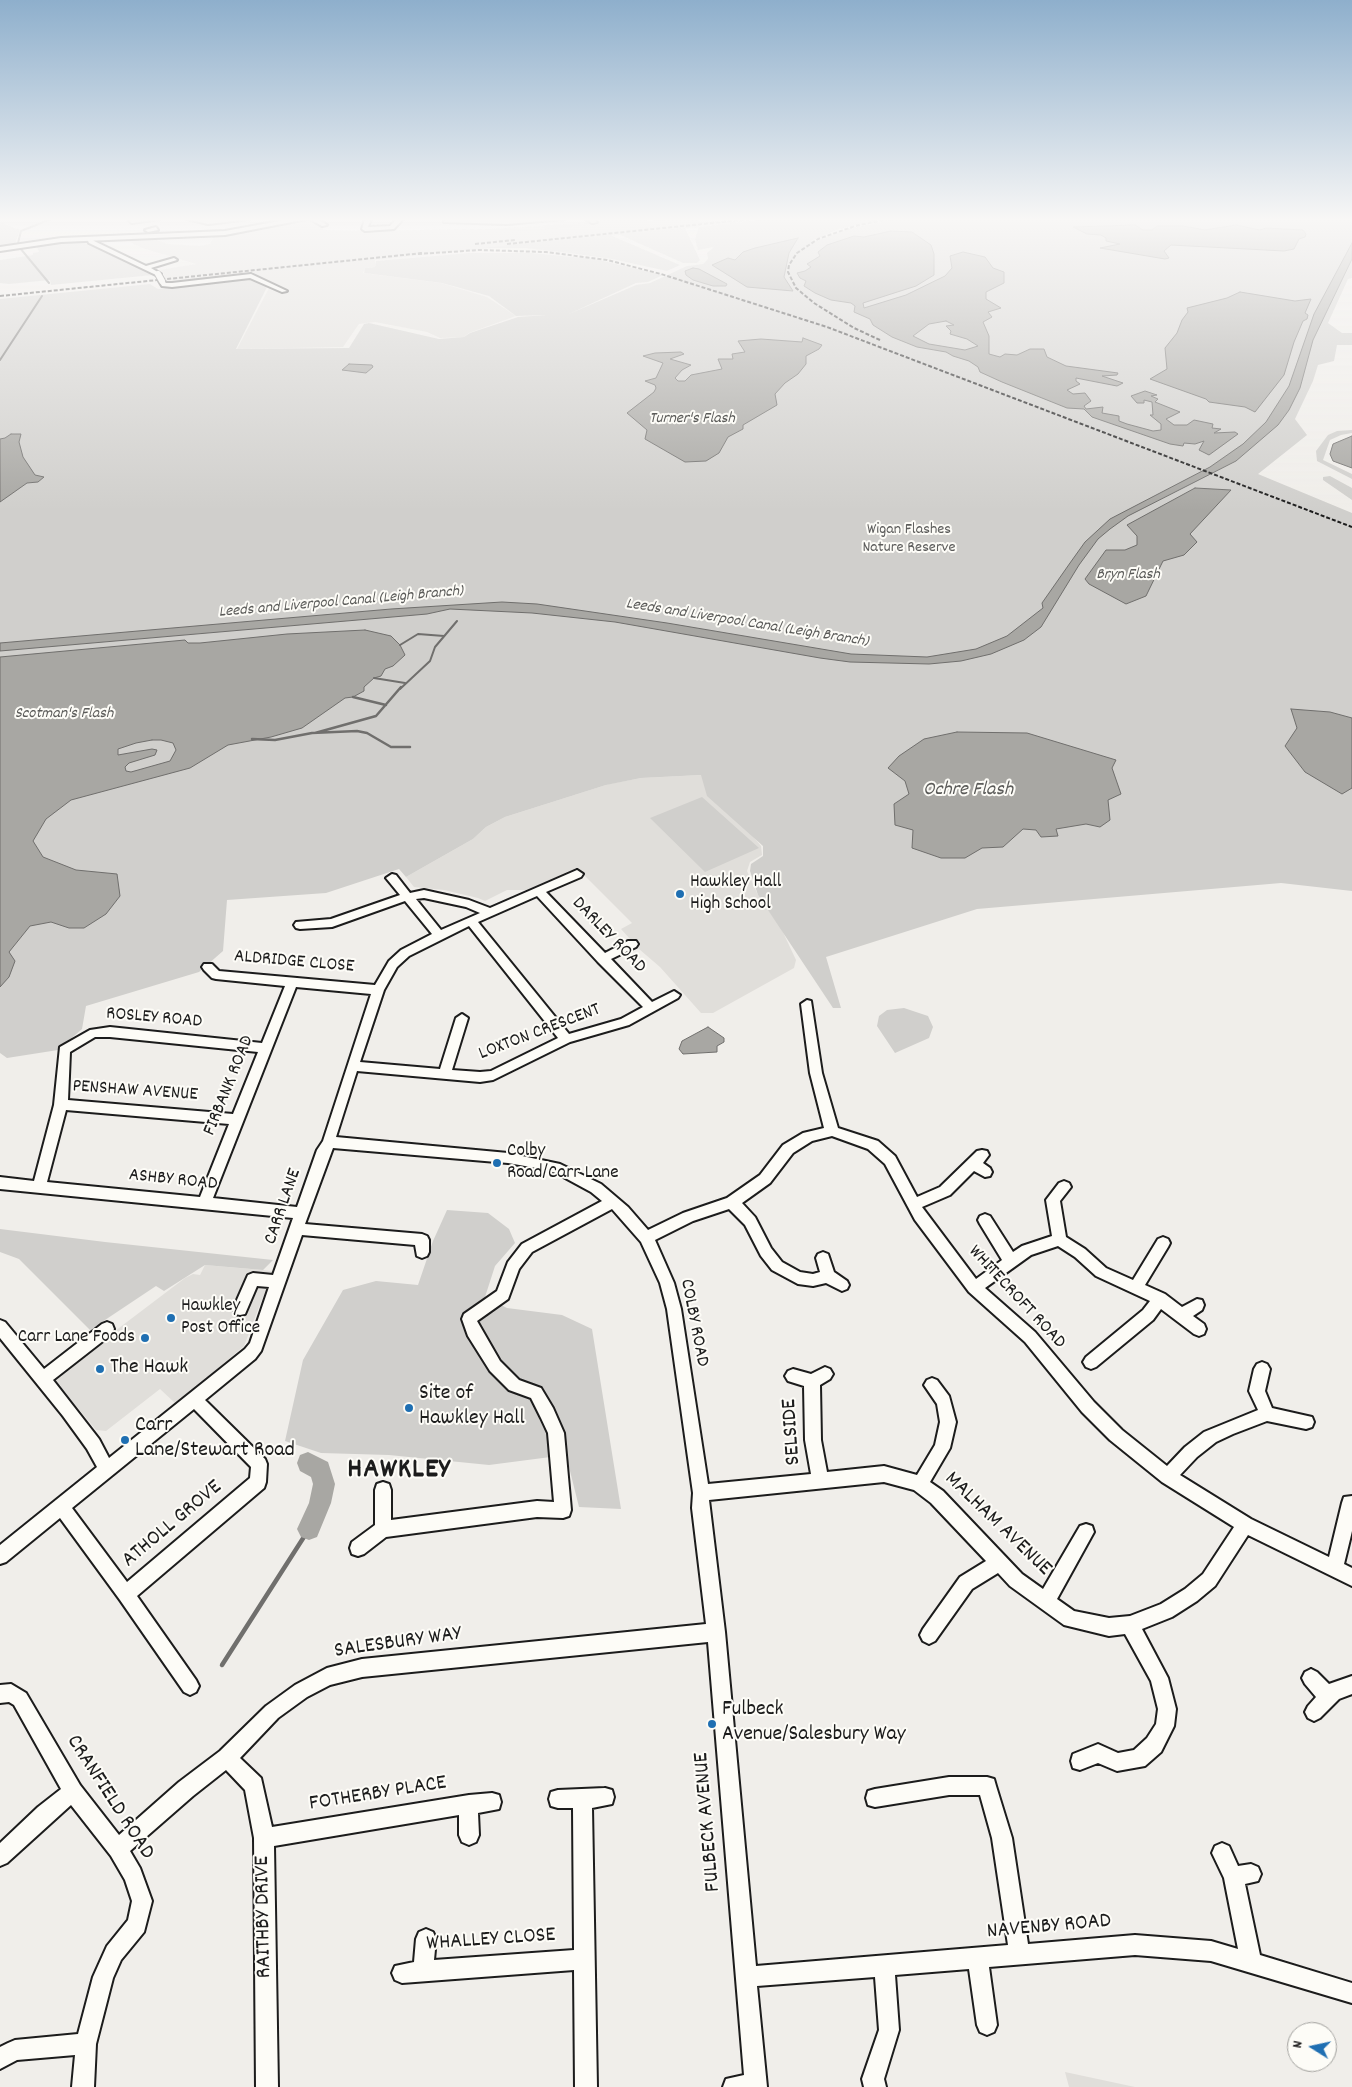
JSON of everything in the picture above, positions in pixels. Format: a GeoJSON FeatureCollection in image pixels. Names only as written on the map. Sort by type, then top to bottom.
{"type":"FeatureCollection","features":[{"type":"Feature","properties":{"kind":"street","name":"CARR LANE"},"geometry":{"type":"LineString","coordinates":[[2,1550],[62,1508],[195,1400],[250,1354],[256,1346],[324,1150],[329,1142],[378,990],[388,970],[399,958],[439,935],[577,874]]}},
{"type":"Feature","properties":{"kind":"street"},"geometry":{"type":"LineString","coordinates":[[392,878],[439,935]]}},
{"type":"Feature","properties":{"kind":"street","name":"DARLEY ROAD"},"geometry":{"type":"LineString","coordinates":[[538,891],[651,1008]]}},
{"type":"Feature","properties":{"kind":"street"},"geometry":{"type":"LineString","coordinates":[[300,925],[332,923],[406,897],[424,894],[470,904],[489,912]]}},
{"type":"Feature","properties":{"kind":"street"},"geometry":{"type":"LineString","coordinates":[[471,921],[566,1039]]}},
{"type":"Feature","properties":{"kind":"street"},"geometry":{"type":"LineString","coordinates":[[602,959],[632,944]]}},
{"type":"Feature","properties":{"kind":"street","name":"ALDRIDGE CLOSE"},"geometry":{"type":"LineString","coordinates":[[208,968],[216,975],[378,990]]}},
{"type":"Feature","properties":{"kind":"street","name":"FIRBANK ROAD"},"geometry":{"type":"LineString","coordinates":[[204,1204],[236,1119],[292,982]]}},
{"type":"Feature","properties":{"kind":"street","name":"LOXTON CRESCENT"},"geometry":{"type":"LineString","coordinates":[[352,1066],[480,1077],[493,1075],[566,1039],[625,1022],[674,995]]}},
{"type":"Feature","properties":{"kind":"street"},"geometry":{"type":"LineString","coordinates":[[646,1238],[688,1217],[732,1202],[765,1179],[788,1149],[808,1137],[832,1131],[816,1073],[807,1004]]}},
{"type":"Feature","properties":{"kind":"street"},"geometry":{"type":"LineString","coordinates":[[445,1073],[457,1021]]}},
{"type":"Feature","properties":{"kind":"street","name":"ROSLEY ROAD"},"geometry":{"type":"LineString","coordinates":[[39,1186],[61,1106],[64,1050],[94,1033],[110,1032],[265,1048]]}},
{"type":"Feature","properties":{"kind":"street","name":"PENSHAW AVENUE"},"geometry":{"type":"LineString","coordinates":[[61,1106],[236,1119]]}},
{"type":"Feature","properties":{"kind":"street","name":"WHITECROFT ROAD"},"geometry":{"type":"LineString","coordinates":[[832,1131],[873,1145],[890,1160],[920,1216],[974,1288],[1030,1337],[1088,1406],[1116,1435],[1168,1477],[1245,1526],[1352,1577]]}},
{"type":"Feature","properties":{"kind":"street","name":"COLBY ROAD"},"geometry":{"type":"LineString","coordinates":[[329,1142],[508,1158],[542,1164],[578,1177],[596,1188],[613,1202],[646,1238],[667,1284],[674,1309],[702,1493]]}},
{"type":"Feature","properties":{"kind":"street"},"geometry":{"type":"LineString","coordinates":[[915,1204],[945,1191],[977,1159],[985,1172]]}},
{"type":"Feature","properties":{"kind":"street","name":"ASHBY ROAD"},"geometry":{"type":"LineString","coordinates":[[0,1183],[303,1213]]}},
{"type":"Feature","properties":{"kind":"street"},"geometry":{"type":"LineString","coordinates":[[1064,1187],[1053,1200],[1060,1240],[1080,1253],[1102,1272],[1160,1299],[1199,1329]]}},
{"type":"Feature","properties":{"kind":"street"},"geometry":{"type":"LineString","coordinates":[[358,1548],[383,1529],[537,1509],[563,1510],[556,1433],[547,1413],[536,1393],[514,1385],[495,1366],[473,1332],[469,1319],[503,1294],[513,1266],[526,1248],[613,1202]]}},
{"type":"Feature","properties":{"kind":"street"},"geometry":{"type":"LineString","coordinates":[[732,1202],[750,1221],[766,1252],[777,1266],[798,1278],[813,1280],[828,1276]]}},
{"type":"Feature","properties":{"kind":"street"},"geometry":{"type":"LineString","coordinates":[[985,1220],[1012,1261]]}},
{"type":"Feature","properties":{"kind":"street"},"geometry":{"type":"LineString","coordinates":[[298,1229],[422,1240],[422,1252]]}},
{"type":"Feature","properties":{"kind":"street"},"geometry":{"type":"LineString","coordinates":[[974,1288],[1027,1250],[1060,1240]]}},
{"type":"Feature","properties":{"kind":"street"},"geometry":{"type":"LineString","coordinates":[[1136,1287],[1163,1243]]}},
{"type":"Feature","properties":{"kind":"street"},"geometry":{"type":"LineString","coordinates":[[823,1258],[828,1276],[842,1285]]}},
{"type":"Feature","properties":{"kind":"street"},"geometry":{"type":"LineString","coordinates":[[240,1309],[253,1279],[279,1282]]}},
{"type":"Feature","properties":{"kind":"street"},"geometry":{"type":"LineString","coordinates":[[1091,1362],[1148,1315],[1160,1299]]}},
{"type":"Feature","properties":{"kind":"street"},"geometry":{"type":"LineString","coordinates":[[1182,1316],[1197,1305]]}},
{"type":"Feature","properties":{"kind":"street"},"geometry":{"type":"LineString","coordinates":[[0,1327],[93,1444],[107,1470]]}},
{"type":"Feature","properties":{"kind":"street"},"geometry":{"type":"LineString","coordinates":[[42,1378],[107,1329]]}},
{"type":"Feature","properties":{"kind":"street"},"geometry":{"type":"LineString","coordinates":[[1262,1369],[1258,1391],[1268,1414]]}},
{"type":"Feature","properties":{"kind":"street","name":"SELSIDE"},"geometry":{"type":"LineString","coordinates":[[793,1376],[819,1378],[813,1440],[820,1479]]}},
{"type":"Feature","properties":{"kind":"street"},"geometry":{"type":"LineString","coordinates":[[920,1484],[942,1448],[948,1422],[944,1401],[932,1385]]}},
{"type":"Feature","properties":{"kind":"street","name":"ATHOLL GROVE"},"geometry":{"type":"LineString","coordinates":[[126,1594],[258,1482],[259,1464],[195,1400]]}},
{"type":"Feature","properties":{"kind":"street"},"geometry":{"type":"LineString","coordinates":[[1168,1477],[1191,1452],[1210,1437],[1268,1414],[1306,1422]]}},
{"type":"Feature","properties":{"kind":"street","name":"MALHAM AVENUE"},"geometry":{"type":"LineString","coordinates":[[702,1493],[820,1479],[884,1474],[905,1478],[920,1484],[937,1497],[1016,1580],[1070,1619],[1109,1627],[1130,1625],[1166,1611],[1192,1595],[1210,1580],[1245,1526]]}},
{"type":"Feature","properties":{"kind":"street"},"geometry":{"type":"LineString","coordinates":[[383,1490],[383,1529]]}},
{"type":"Feature","properties":{"kind":"street","name":"FULBECK AVENUE"},"geometry":{"type":"LineString","coordinates":[[702,1493],[700,1508],[716,1632],[755,2086]]}},
{"type":"Feature","properties":{"kind":"street"},"geometry":{"type":"LineString","coordinates":[[1335,1569],[1349,1523],[1350,1503]]}},
{"type":"Feature","properties":{"kind":"street","name":"ATHOLL GROVE"},"geometry":{"type":"LineString","coordinates":[[62,1508],[126,1594],[190,1686]]}},
{"type":"Feature","properties":{"kind":"street"},"geometry":{"type":"LineString","coordinates":[[1046,1601],[1086,1532]]}},
{"type":"Feature","properties":{"kind":"street"},"geometry":{"type":"LineString","coordinates":[[929,1635],[966,1583],[999,1563]]}},
{"type":"Feature","properties":{"kind":"street"},"geometry":{"type":"LineString","coordinates":[[1080,1761],[1098,1753],[1117,1762],[1138,1759],[1154,1745],[1165,1726],[1167,1709],[1159,1678],[1130,1625]]}},
{"type":"Feature","properties":{"kind":"street","name":"SALESBURY WAY"},"geometry":{"type":"LineString","coordinates":[[118,1849],[186,1789],[227,1758],[272,1712],[301,1691],[327,1677],[362,1668],[716,1632]]}},
{"type":"Feature","properties":{"kind":"street"},"geometry":{"type":"LineString","coordinates":[[1311,1678],[1328,1696]]}},
{"type":"Feature","properties":{"kind":"street"},"geometry":{"type":"LineString","coordinates":[[1314,1712],[1332,1692],[1352,1685]]}},
{"type":"Feature","properties":{"kind":"street","name":"CRANFIELD ROAD"},"geometry":{"type":"LineString","coordinates":[[0,1694],[11,1693],[20,1699],[73,1792],[118,1849],[132,1875],[142,1901],[137,1925],[114,1953],[104,1977],[86,2044],[83,2087]]}},
{"type":"Feature","properties":{"kind":"street","name":"RAITHBY DRIVE"},"geometry":{"type":"LineString","coordinates":[[227,1758],[254,1785],[264,1838],[267,2087]]}},
{"type":"Feature","properties":{"kind":"street"},"geometry":{"type":"LineString","coordinates":[[875,1798],[949,1786],[987,1786],[1002,1838],[1012,1896],[1019,1955]]}},
{"type":"Feature","properties":{"kind":"street"},"geometry":{"type":"LineString","coordinates":[[0,1856],[45,1814],[73,1792]]}},
{"type":"Feature","properties":{"kind":"street"},"geometry":{"type":"LineString","coordinates":[[558,1798],[582,1799],[605,1796]]}},
{"type":"Feature","properties":{"kind":"street"},"geometry":{"type":"LineString","coordinates":[[582,1799],[586,2087]]}},
{"type":"Feature","properties":{"kind":"street"},"geometry":{"type":"LineString","coordinates":[[469,1804],[492,1802]]}},
{"type":"Feature","properties":{"kind":"street","name":"FOTHERBY PLACE"},"geometry":{"type":"LineString","coordinates":[[264,1838],[469,1804],[469,1835]]}},
{"type":"Feature","properties":{"kind":"street"},"geometry":{"type":"LineString","coordinates":[[1222,1853],[1242,1875],[1251,1963]]}},
{"type":"Feature","properties":{"kind":"street"},"geometry":{"type":"LineString","coordinates":[[423,1971],[426,1939]]}},
{"type":"Feature","properties":{"kind":"street","name":"NAVENBY ROAD"},"geometry":{"type":"LineString","coordinates":[[746,1977],[1135,1945],[1211,1951],[1352,1993]]}},
{"type":"Feature","properties":{"kind":"street","name":"WHALLEY CLOSE"},"geometry":{"type":"LineString","coordinates":[[402,1973],[584,1959]]}},
{"type":"Feature","properties":{"kind":"street"},"geometry":{"type":"LineString","coordinates":[[978,1959],[987,2025]]}},
{"type":"Feature","properties":{"kind":"street"},"geometry":{"type":"LineString","coordinates":[[875,2087],[873,2079],[889,2030],[884,1966]]}},
{"type":"Feature","properties":{"kind":"street"},"geometry":{"type":"LineString","coordinates":[[0,2058],[15,2050],[86,2044]]}},
{"type":"Feature","properties":{"kind":"street"},"geometry":{"type":"LineString","coordinates":[[734,2087],[755,2086]]}},
{"type":"Feature","properties":{"kind":"shaded area"},"geometry":{"type":"Polygon","coordinates":[[[254,316],[515,316],[469,333],[464,337],[440,338],[427,332],[375,322],[359,324],[343,347],[237,349],[254,316]]]}},
{"type":"Feature","properties":{"kind":"shaded area","name":"Hawkley Hall High School"},"geometry":{"type":"Polygon","coordinates":[[[702,775],[761,846],[762,855],[750,862],[747,871],[758,895],[781,928],[796,960],[794,968],[713,1013],[701,1013],[660,967],[639,949],[621,929],[632,923],[578,869],[526,890],[507,890],[485,901],[444,890],[414,887],[406,877],[473,839],[486,827],[505,817],[609,784],[641,778],[702,775]]]}},
{"type":"Feature","properties":{"kind":"shaded area"},"geometry":{"type":"Polygon","coordinates":[[[205,1265],[273,1271],[244,1346],[176,1404],[160,1389],[106,1431],[96,1430],[53,1378],[185,1278],[193,1274],[200,1275],[205,1265]]]}},
{"type":"Feature","properties":{"kind":"shaded area"},"geometry":{"type":"Polygon","coordinates":[[[1065,2072],[1135,2087],[1069,2087],[1065,2072]]]}},
{"type":"Feature","properties":{"kind":"green space","name":"Wigan Flashes Nature Reserve"},"geometry":{"type":"Polygon","coordinates":[[[0,316],[252,316],[236,349],[349,348],[364,324],[369,323],[439,339],[464,337],[470,333],[518,317],[1331,316],[1328,323],[1342,333],[1352,333],[1352,345],[1337,345],[1334,361],[1318,365],[1313,381],[1295,419],[1307,435],[1258,474],[1352,513],[1352,891],[1281,883],[977,909],[826,957],[841,1008],[833,1008],[758,895],[750,871],[751,864],[763,856],[763,846],[707,796],[701,775],[641,778],[606,785],[505,817],[486,827],[473,839],[406,877],[399,869],[326,893],[227,900],[223,951],[199,972],[86,1006],[82,1029],[58,1050],[7,1058],[0,1053],[0,316]]]}},
{"type":"Feature","properties":{"kind":"green space"},"geometry":{"type":"Polygon","coordinates":[[[1352,430],[1352,433],[1330,440],[1323,460],[1352,474],[1352,479],[1317,461],[1316,451],[1328,435],[1337,431],[1352,430]]]}},
{"type":"Feature","properties":{"kind":"green space"},"geometry":{"type":"Polygon","coordinates":[[[1330,476],[1352,488],[1352,500],[1323,480],[1323,477],[1330,476]]]}},
{"type":"Feature","properties":{"kind":"green space"},"geometry":{"type":"Polygon","coordinates":[[[702,797],[759,848],[705,872],[650,818],[702,797]]]}},
{"type":"Feature","properties":{"kind":"green space"},"geometry":{"type":"Polygon","coordinates":[[[904,1008],[928,1016],[933,1027],[929,1038],[895,1053],[877,1026],[879,1016],[887,1010],[904,1008]]]}},
{"type":"Feature","properties":{"kind":"green space"},"geometry":{"type":"Polygon","coordinates":[[[447,1210],[488,1213],[509,1229],[515,1243],[495,1266],[485,1297],[507,1308],[562,1315],[592,1329],[621,1509],[579,1507],[566,1455],[489,1465],[389,1455],[321,1453],[285,1441],[303,1360],[343,1290],[376,1281],[418,1285],[433,1241],[447,1210]]]}},
{"type":"Feature","properties":{"kind":"green space"},"geometry":{"type":"Polygon","coordinates":[[[0,1229],[273,1260],[263,1270],[205,1265],[164,1291],[156,1286],[90,1330],[19,1259],[0,1252],[0,1229]]]}},
{"type":"Feature","properties":{"kind":"water"},"geometry":{"type":"Polygon","coordinates":[[[864,316],[992,316],[983,322],[989,336],[989,354],[1000,357],[1005,354],[1017,355],[1030,349],[1044,349],[1047,357],[1066,366],[1118,373],[1117,375],[1102,376],[1123,383],[1117,386],[1076,378],[1076,381],[1080,384],[1067,390],[1073,394],[1085,393],[1091,401],[1084,406],[1086,409],[1103,407],[1102,413],[1119,416],[1119,421],[1153,431],[1161,430],[1161,424],[1150,415],[1153,415],[1152,402],[1144,400],[1144,403],[1137,403],[1131,396],[1145,391],[1157,395],[1151,396],[1158,399],[1155,402],[1180,412],[1166,419],[1174,425],[1187,425],[1194,420],[1213,424],[1212,428],[1221,429],[1214,433],[1235,432],[1238,434],[1209,455],[1199,450],[1204,441],[1195,444],[1184,443],[1183,446],[1170,444],[1092,417],[1084,409],[1067,408],[1002,382],[980,372],[978,367],[969,361],[946,352],[917,347],[892,337],[873,325],[870,319],[864,316]],[[946,321],[929,324],[913,336],[929,344],[965,350],[978,346],[967,339],[950,334],[951,331],[946,326],[954,325],[946,321]]]}},
{"type":"Feature","properties":{"kind":"water"},"geometry":{"type":"Polygon","coordinates":[[[1185,316],[1308,316],[1303,321],[1294,342],[1284,375],[1255,412],[1245,407],[1209,402],[1206,399],[1150,379],[1167,369],[1165,348],[1177,333],[1185,316]]]}},
{"type":"Feature","properties":{"kind":"water","name":"Leeds and Liverpool Canal (Leigh Branch)"},"geometry":{"type":"Polygon","coordinates":[[[1313,316],[1324,316],[1313,340],[1300,388],[1289,410],[1278,425],[1236,461],[1128,516],[1098,539],[1079,565],[1041,627],[1024,640],[991,654],[961,661],[929,664],[850,662],[615,622],[532,613],[450,609],[427,614],[0,651],[0,643],[391,609],[502,602],[537,604],[667,623],[851,654],[927,657],[976,649],[1007,636],[1043,608],[1042,603],[1085,542],[1110,519],[1210,467],[1243,444],[1266,422],[1289,386],[1313,316]]]}},
{"type":"Feature","properties":{"kind":"water","name":"Turner's Flash"},"geometry":{"type":"Polygon","coordinates":[[[803,338],[822,345],[819,349],[806,356],[806,364],[798,374],[785,383],[775,394],[777,405],[743,425],[743,429],[728,437],[719,453],[706,461],[685,462],[645,439],[647,430],[627,413],[654,392],[656,388],[655,385],[645,381],[656,378],[663,363],[643,356],[655,353],[681,352],[684,354],[670,359],[691,365],[682,370],[675,378],[678,381],[685,381],[691,375],[722,369],[718,359],[733,359],[732,354],[745,352],[738,341],[761,339],[802,342],[803,338]]]}},
{"type":"Feature","properties":{"kind":"water"},"geometry":{"type":"Polygon","coordinates":[[[349,364],[372,365],[373,367],[366,373],[342,370],[349,364]]]}},
{"type":"Feature","properties":{"kind":"water"},"geometry":{"type":"Polygon","coordinates":[[[11,434],[21,434],[19,442],[23,457],[35,475],[44,477],[38,482],[27,483],[0,502],[0,439],[11,434]]]}},
{"type":"Feature","properties":{"kind":"water"},"geometry":{"type":"Polygon","coordinates":[[[1352,436],[1352,468],[1333,461],[1330,454],[1333,444],[1352,436]]]}},
{"type":"Feature","properties":{"kind":"water","name":"Bryn Flash"},"geometry":{"type":"Polygon","coordinates":[[[1195,488],[1231,490],[1190,534],[1197,542],[1184,555],[1163,561],[1146,596],[1126,604],[1089,584],[1085,579],[1106,550],[1125,550],[1137,545],[1137,536],[1127,525],[1195,488]]]}},
{"type":"Feature","properties":{"kind":"water","name":"Scotman's Flash"},"geometry":{"type":"Polygon","coordinates":[[[365,630],[391,636],[400,645],[405,655],[393,666],[385,669],[381,676],[374,678],[364,687],[364,691],[353,697],[345,698],[302,728],[271,737],[228,745],[190,768],[71,800],[46,819],[33,841],[43,857],[76,870],[117,874],[120,896],[106,914],[84,928],[69,928],[51,922],[30,926],[9,952],[15,961],[9,977],[0,987],[0,657],[185,640],[188,643],[200,643],[287,634],[365,630]],[[161,740],[136,743],[118,749],[118,755],[152,749],[157,750],[155,755],[129,763],[125,767],[126,771],[131,772],[170,761],[176,750],[173,743],[161,740]]]}},
{"type":"Feature","properties":{"kind":"water"},"geometry":{"type":"Polygon","coordinates":[[[1291,709],[1330,712],[1352,718],[1352,788],[1342,794],[1305,772],[1285,746],[1297,728],[1291,709]]]}},
{"type":"Feature","properties":{"kind":"water","name":"Ochre Flash"},"geometry":{"type":"Polygon","coordinates":[[[957,732],[1027,733],[1116,760],[1112,768],[1121,794],[1108,800],[1110,820],[1100,827],[1086,824],[1056,829],[1058,836],[1041,837],[1036,830],[1023,829],[1003,847],[982,848],[965,858],[941,858],[912,848],[913,830],[895,825],[894,804],[909,794],[905,781],[888,768],[899,756],[924,739],[957,732]]]}},
{"type":"Feature","properties":{"kind":"water"},"geometry":{"type":"Polygon","coordinates":[[[708,1027],[724,1038],[724,1042],[717,1046],[717,1052],[683,1054],[679,1049],[682,1041],[708,1027]]]}},
{"type":"Feature","properties":{"kind":"waterway"},"geometry":{"type":"LineString","coordinates":[[0,360],[29,316]]}},
{"type":"Feature","properties":{"kind":"waterway"},"geometry":{"type":"LineString","coordinates":[[400,689],[430,661],[435,647],[457,621]]}},
{"type":"Feature","properties":{"kind":"waterway"},"geometry":{"type":"LineString","coordinates":[[400,645],[418,634],[444,636]]}},
{"type":"Feature","properties":{"kind":"waterway"},"geometry":{"type":"LineString","coordinates":[[374,678],[405,683]]}},
{"type":"Feature","properties":{"kind":"waterway"},"geometry":{"type":"LineString","coordinates":[[386,705],[401,687]]}},
{"type":"Feature","properties":{"kind":"waterway"},"geometry":{"type":"LineString","coordinates":[[353,697],[386,705]]}},
{"type":"Feature","properties":{"kind":"waterway"},"geometry":{"type":"LineString","coordinates":[[316,733],[376,716],[386,705]]}},
{"type":"Feature","properties":{"kind":"waterway"},"geometry":{"type":"LineString","coordinates":[[316,733],[357,731],[367,733],[391,747],[410,747]]}},
{"type":"Feature","properties":{"kind":"waterway"},"geometry":{"type":"LineString","coordinates":[[252,739],[275,740],[316,733]]}},
{"type":"Feature","properties":{"kind":"waterway"},"geometry":{"type":"LineString","coordinates":[[308,1463],[320,1470],[324,1484],[320,1503],[309,1529]]}},
{"type":"Feature","properties":{"kind":"waterway"},"geometry":{"type":"LineString","coordinates":[[222,1665],[309,1529]]}},
{"type":"Feature","properties":{"kind":"railway"},"geometry":{"type":"LineString","coordinates":[[794,316],[827,327],[1352,527]]}},
{"type":"Feature","properties":{"kind":"railway"},"geometry":{"type":"LineString","coordinates":[[835,316],[854,328],[880,340]]}},
{"type":"Feature","properties":{"kind":"place","name":"Hawkley Hall High School"},"geometry":{"type":"Point","coordinates":[680,894]}},
{"type":"Feature","properties":{"kind":"place","name":"Colby Road/Carr Lane"},"geometry":{"type":"Point","coordinates":[497,1163]}},
{"type":"Feature","properties":{"kind":"place","name":"Hawkley Post Office"},"geometry":{"type":"Point","coordinates":[171,1318]}},
{"type":"Feature","properties":{"kind":"place","name":"Carr Lane Foods"},"geometry":{"type":"Point","coordinates":[145,1338]}},
{"type":"Feature","properties":{"kind":"place","name":"The Hawk"},"geometry":{"type":"Point","coordinates":[100,1369]}},
{"type":"Feature","properties":{"kind":"place","name":"Site of Hawkley Hall"},"geometry":{"type":"Point","coordinates":[409,1408]}},
{"type":"Feature","properties":{"kind":"place","name":"Carr Lane/Stewart Road"},"geometry":{"type":"Point","coordinates":[125,1440]}},
{"type":"Feature","properties":{"kind":"place","name":"Fulbeck Avenue/Salesbury Way"},"geometry":{"type":"Point","coordinates":[712,1724]}},
{"type":"Feature","properties":{"kind":"district","name":"HAWKLEY"},"geometry":{"type":"Point","coordinates":[399,1472]}}]}
